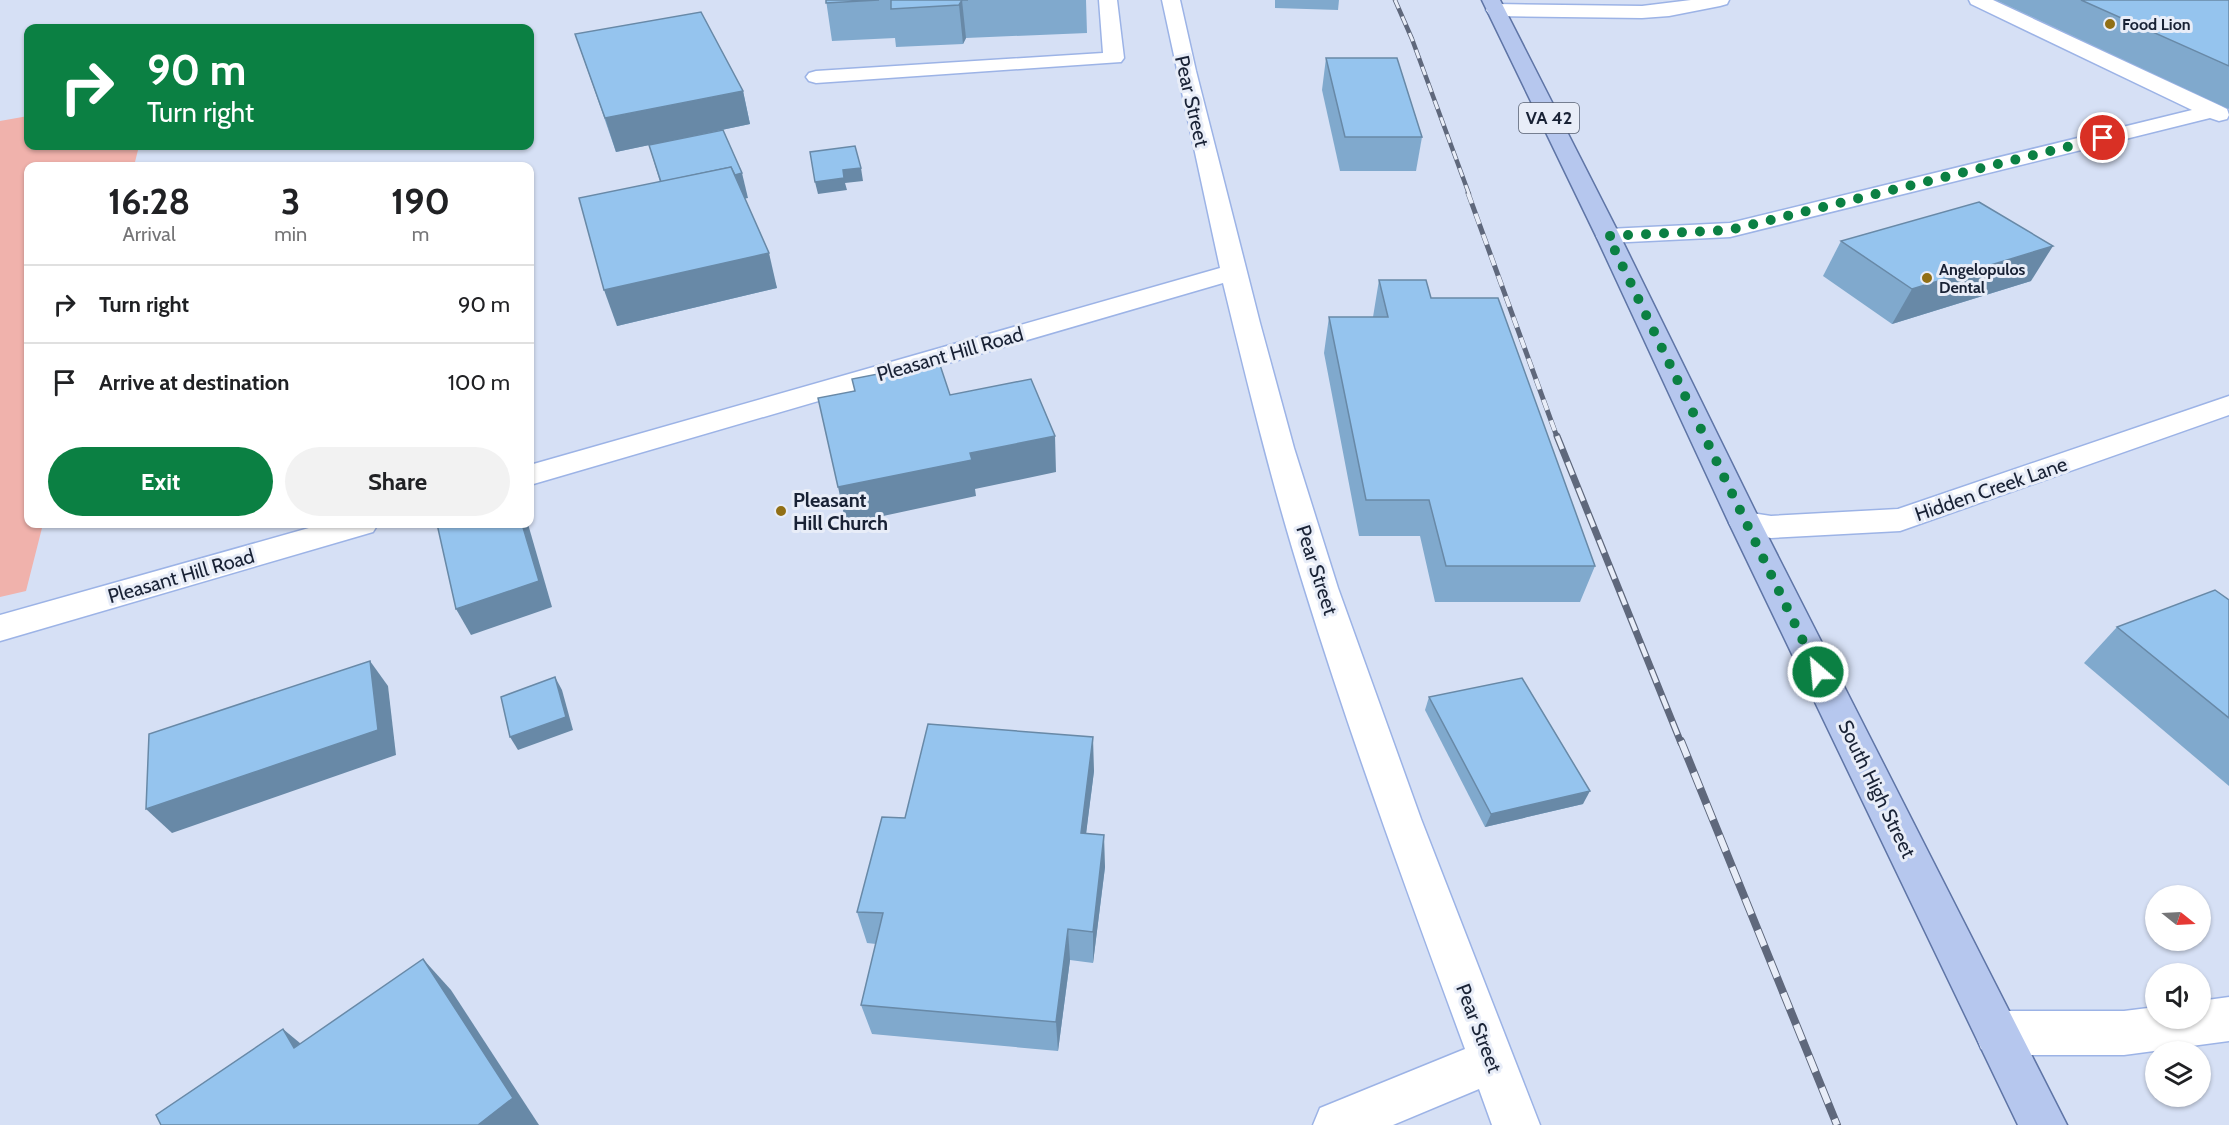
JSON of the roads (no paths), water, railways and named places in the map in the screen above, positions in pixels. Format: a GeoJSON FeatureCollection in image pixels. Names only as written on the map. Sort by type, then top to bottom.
{"type":"FeatureCollection","features":[{"type":"Feature","properties":{"kind":"main road","name":"South High Street"},"geometry":{"type":"LineString","coordinates":[[1493,5],[1608,236],[1745,523],[2043,1125]]}},
{"type":"Feature","properties":{"kind":"street"},"geometry":{"type":"LineString","coordinates":[[816,76],[1114,58],[1108,0]]}},
{"type":"Feature","properties":{"kind":"street","name":"Pear Street"},"geometry":{"type":"LineString","coordinates":[[1171,0],[1233,272],[1298,512],[1371,739],[1515,1125]]}},
{"type":"Feature","properties":{"kind":"street"},"geometry":{"type":"LineString","coordinates":[[1493,5],[1642,12],[1720,0]]}},
{"type":"Feature","properties":{"kind":"street"},"geometry":{"type":"LineString","coordinates":[[1978,0],[2221,114]]}},
{"type":"Feature","properties":{"kind":"street"},"geometry":{"type":"LineString","coordinates":[[1608,236],[1739,228],[2221,114]]}},
{"type":"Feature","properties":{"kind":"street","name":"Pleasant Hill Road"},"geometry":{"type":"LineString","coordinates":[[534,474],[1233,272]]}},
{"type":"Feature","properties":{"kind":"street","name":"Hidden Creek Lane"},"geometry":{"type":"LineString","coordinates":[[1745,523],[1771,527],[1900,520],[2229,405]]}},
{"type":"Feature","properties":{"kind":"street","name":"Pleasant Hill Road"},"geometry":{"type":"LineString","coordinates":[[0,628],[348,528]]}},
{"type":"Feature","properties":{"kind":"street"},"geometry":{"type":"LineString","coordinates":[[1997,1033],[2124,1033],[2229,1019]]}},
{"type":"Feature","properties":{"kind":"street"},"geometry":{"type":"LineString","coordinates":[[1337,1125],[1492,1061]]}},
{"type":"Feature","properties":{"kind":"railway"},"geometry":{"type":"LineString","coordinates":[[1395,0],[1412,39],[1469,194]]}},
{"type":"Feature","properties":{"kind":"railway"},"geometry":{"type":"LineString","coordinates":[[1468,193],[1557,437]]}},
{"type":"Feature","properties":{"kind":"railway"},"geometry":{"type":"LineString","coordinates":[[1557,436],[1681,743]]}},
{"type":"Feature","properties":{"kind":"railway"},"geometry":{"type":"LineString","coordinates":[[1681,741],[1837,1125]]}},
{"type":"Feature","properties":{"kind":"place","name":"Food Lion"},"geometry":{"type":"Point","coordinates":[2110,24]}},
{"type":"Feature","properties":{"kind":"place","name":"Angelopulos Dental"},"geometry":{"type":"Point","coordinates":[1927,278]}},
{"type":"Feature","properties":{"kind":"place","name":"Pleasant Hill Church"},"geometry":{"type":"Point","coordinates":[781,511]}}]}
